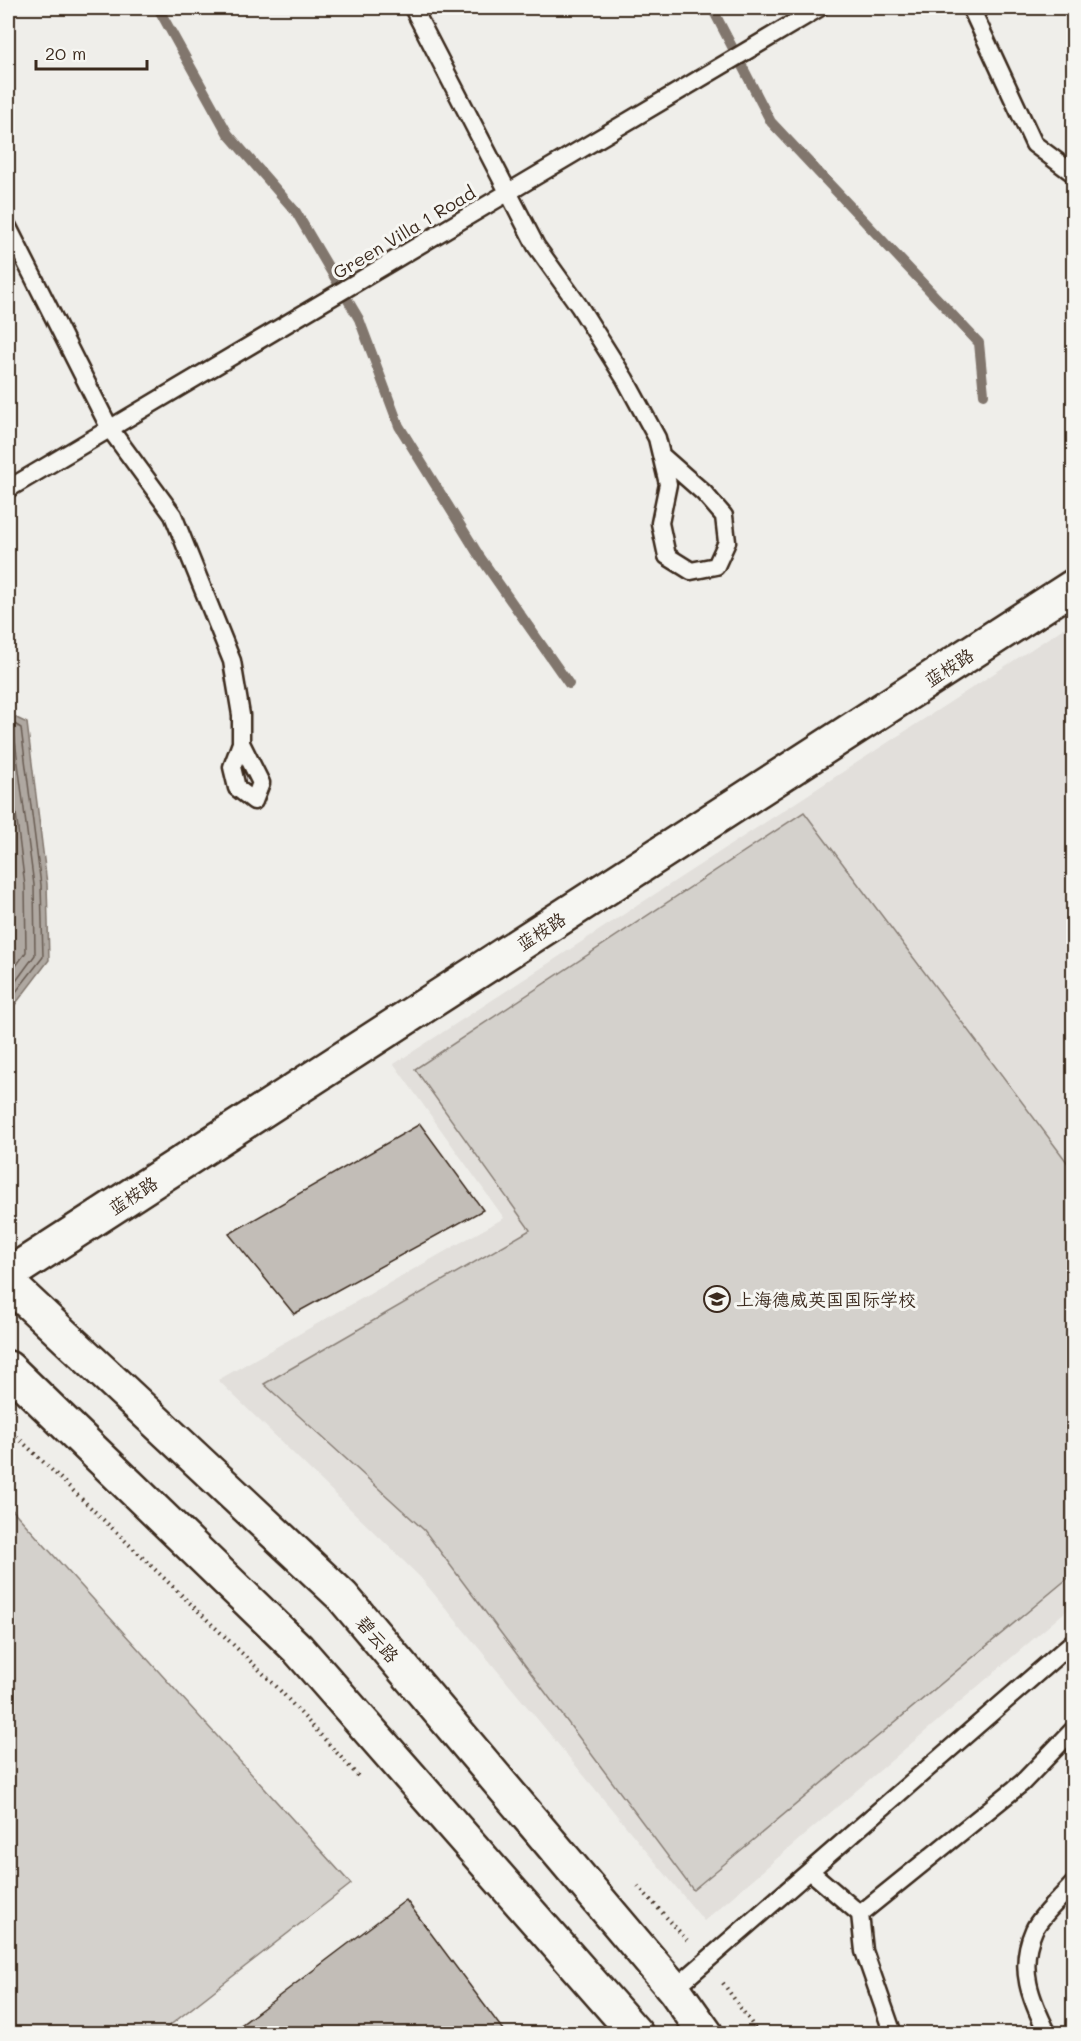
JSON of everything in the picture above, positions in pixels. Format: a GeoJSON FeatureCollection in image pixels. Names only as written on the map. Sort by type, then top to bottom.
{"type":"FeatureCollection","features":[{"type":"Feature","properties":{"kind":"street","name":"蓝桉路"},"geometry":{"type":"LineString","coordinates":[[8,1275],[1074,586]]}},
{"type":"Feature","properties":{"kind":"street","name":"碧云路"},"geometry":{"type":"LineString","coordinates":[[8,1283],[342,1596],[674,1989],[706,2034]]}},
{"type":"Feature","properties":{"kind":"street"},"geometry":{"type":"LineString","coordinates":[[8,1368],[298,1649],[636,2034]]}},
{"type":"Feature","properties":{"kind":"lane"},"geometry":{"type":"LineString","coordinates":[[413,8],[506,193],[536,246],[579,306],[625,379],[657,438],[668,484],[660,523],[667,556],[691,571],[716,566],[727,542],[724,516],[704,493],[662,456]]}},
{"type":"Feature","properties":{"kind":"lane","name":"Green Villa 1 Road"},"geometry":{"type":"LineString","coordinates":[[8,489],[819,8]]}},
{"type":"Feature","properties":{"kind":"lane"},"geometry":{"type":"LineString","coordinates":[[971,8],[1034,144],[1074,174]]}},
{"type":"Feature","properties":{"kind":"lane"},"geometry":{"type":"LineString","coordinates":[[8,227],[110,429],[173,515],[232,661],[241,715],[241,743]]}},
{"type":"Feature","properties":{"kind":"lane"},"geometry":{"type":"LineString","coordinates":[[674,1989],[1074,1641]]}},
{"type":"Feature","properties":{"kind":"lane"},"geometry":{"type":"LineString","coordinates":[[860,1914],[1022,1783],[1074,1729]]}},
{"type":"Feature","properties":{"kind":"lane"},"geometry":{"type":"LineString","coordinates":[[810,1871],[860,1914],[864,1951],[893,2034]]}},
{"type":"Feature","properties":{"kind":"lane"},"geometry":{"type":"LineString","coordinates":[[1048,2034],[1030,1996],[1027,1961],[1034,1929],[1074,1883]]}},
{"type":"Feature","properties":{"kind":"path"},"geometry":{"type":"LineString","coordinates":[[8,1428],[276,1686],[364,1782]]}},
{"type":"Feature","properties":{"kind":"shaded area","name":"上海德威英国国际学校"},"geometry":{"type":"Polygon","coordinates":[[[1073,622],[1073,1605],[704,1921],[420,1577],[218,1380],[504,1218],[394,1064],[1073,622]]]}},
{"type":"Feature","properties":{"kind":"shaded area","name":"上海德威英国国际学校"},"geometry":{"type":"Polygon","coordinates":[[[804,812],[1073,1170],[1073,1574],[693,1890],[424,1530],[264,1384],[530,1230],[415,1069],[804,812]]]}},
{"type":"Feature","properties":{"kind":"shaded area"},"geometry":{"type":"Polygon","coordinates":[[[8,1505],[351,1884],[160,2033],[8,2033],[8,1505]]]}},
{"type":"Feature","properties":{"kind":"water"},"geometry":{"type":"Polygon","coordinates":[[[8,714],[27,723],[47,884],[49,960],[14,1006],[8,1009],[8,714]]]}},
{"type":"Feature","properties":{"kind":"building"},"geometry":{"type":"Polygon","coordinates":[[[420,1124],[483,1210],[294,1314],[229,1234],[420,1124]]]}},
{"type":"Feature","properties":{"kind":"building"},"geometry":{"type":"Polygon","coordinates":[[[406,1900],[506,2034],[229,2034],[406,1900]]]}},
{"type":"Feature","properties":{"kind":"waterway"},"geometry":{"type":"LineString","coordinates":[[158,8],[228,134],[296,212],[359,319],[399,426],[478,554],[569,684]]}},
{"type":"Feature","properties":{"kind":"waterway"},"geometry":{"type":"LineString","coordinates":[[712,8],[771,122],[979,343],[984,394]]}},
{"type":"Feature","properties":{"kind":"place","name":"上海德威英国国际学校"},"geometry":{"type":"Point","coordinates":[717,1299]}}]}
